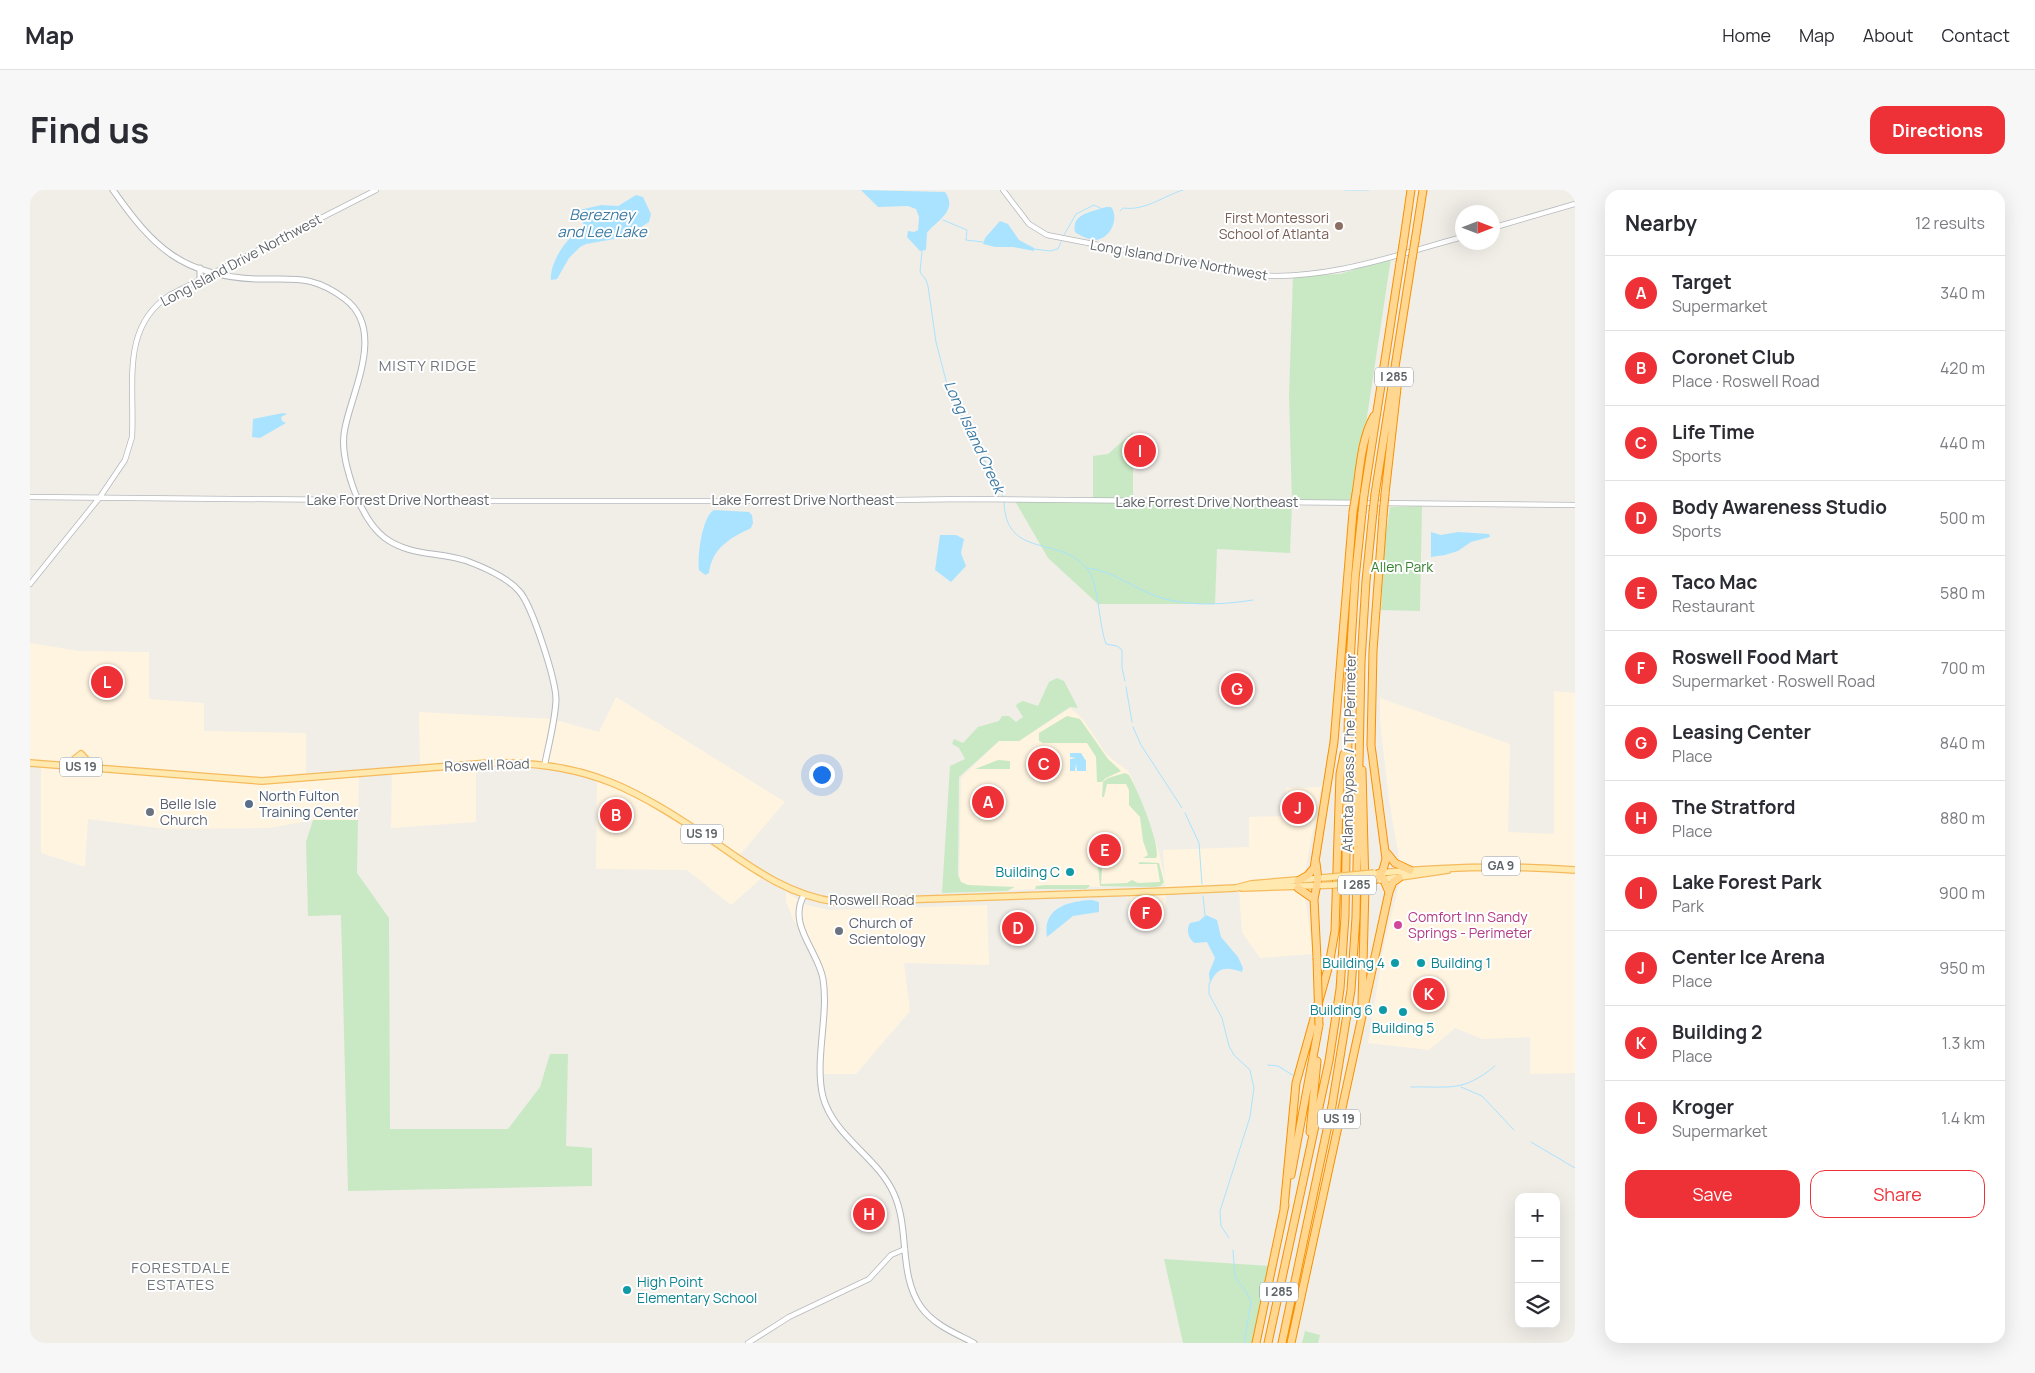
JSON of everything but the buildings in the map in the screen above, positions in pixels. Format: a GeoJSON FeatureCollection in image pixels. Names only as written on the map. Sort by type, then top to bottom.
{"type":"FeatureCollection","features":[{"type":"Feature","properties":{"kind":"highway","name":"Atlanta Bypass / The Perimeter"},"geometry":{"type":"LineString","coordinates":[[1268,1343],[1329,1061],[1340,989],[1345,916],[1347,739],[1355,579],[1364,495],[1412,190]]}},
{"type":"Feature","properties":{"kind":"highway","name":"Atlanta Bypass / The Perimeter"},"geometry":{"type":"LineString","coordinates":[[1282,1343],[1347,1027],[1356,935],[1358,754],[1366,581],[1375,494],[1423,190]]}},
{"type":"Feature","properties":{"kind":"highway"},"geometry":{"type":"LineString","coordinates":[[1389,892],[1378,876],[1386,863],[1372,764],[1370,704],[1383,516],[1392,416],[1404,336],[1405,302]]}},
{"type":"Feature","properties":{"kind":"highway"},"geometry":{"type":"LineString","coordinates":[[1307,1166],[1319,1025],[1314,899],[1318,882],[1316,863],[1334,742],[1356,494],[1369,424],[1377,411]]}},
{"type":"Feature","properties":{"kind":"highway"},"geometry":{"type":"LineString","coordinates":[[1284,1208],[1296,1083],[1329,965],[1335,931],[1340,774],[1347,739]]}},
{"type":"Feature","properties":{"kind":"highway"},"geometry":{"type":"LineString","coordinates":[[1358,754],[1363,774],[1365,887],[1361,1022]]}},
{"type":"Feature","properties":{"kind":"highway"},"geometry":{"type":"LineString","coordinates":[[1385,849],[1395,863],[1410,870]]}},
{"type":"Feature","properties":{"kind":"highway"},"geometry":{"type":"LineString","coordinates":[[1314,899],[1298,884],[1311,873],[1316,863]]}},
{"type":"Feature","properties":{"kind":"highway"},"geometry":{"type":"LineString","coordinates":[[1389,892],[1393,882],[1399,878]]}},
{"type":"Feature","properties":{"kind":"highway","name":"US 19"},"geometry":{"type":"LineString","coordinates":[[1291,1343],[1389,892]]}},
{"type":"Feature","properties":{"kind":"highway"},"geometry":{"type":"LineString","coordinates":[[1256,1343],[1319,1025]]}},
{"type":"Feature","properties":{"kind":"main road"},"geometry":{"type":"LineString","coordinates":[[113,190],[136,222],[159,247],[179,260],[215,272],[255,279],[301,278],[314,281],[346,300],[354,308],[362,329],[364,356],[345,429],[344,446],[347,468],[359,500],[375,529],[394,544],[411,550],[455,558],[478,566],[511,584],[522,594],[548,659],[555,688],[555,711],[545,764]]}},
{"type":"Feature","properties":{"kind":"main road"},"geometry":{"type":"LineString","coordinates":[[200,268],[200,280]]}},
{"type":"Feature","properties":{"kind":"main road"},"geometry":{"type":"LineString","coordinates":[[66,766],[81,754],[94,768]]}},
{"type":"Feature","properties":{"kind":"main road","name":"Roswell Road"},"geometry":{"type":"LineString","coordinates":[[30,763],[262,781],[489,763],[545,764],[595,775],[644,797],[776,883],[804,896],[837,902],[1298,884],[1318,882],[1333,877],[1378,876],[1399,878],[1454,868]]}},
{"type":"Feature","properties":{"kind":"main road","name":"Roswell Road"},"geometry":{"type":"LineString","coordinates":[[1318,882],[1333,885],[1410,870],[1504,866],[1575,870]]}},
{"type":"Feature","properties":{"kind":"main road"},"geometry":{"type":"LineString","coordinates":[[804,896],[798,909],[798,919],[819,964],[824,984],[823,1094],[836,1122],[872,1162],[892,1189],[901,1215],[913,1290],[922,1308],[938,1324],[974,1343]]}},
{"type":"Feature","properties":{"kind":"street","name":"Long Island Drive Northwest"},"geometry":{"type":"LineString","coordinates":[[30,584],[100,496],[125,460],[131,444],[135,350],[141,326],[150,312],[162,301],[200,280],[376,190]]}},
{"type":"Feature","properties":{"kind":"street","name":"Long Island Drive Northwest"},"geometry":{"type":"LineString","coordinates":[[1002,190],[1029,224],[1047,235],[1253,275],[1281,276],[1335,271],[1455,239]]}},
{"type":"Feature","properties":{"kind":"street"},"geometry":{"type":"LineString","coordinates":[[1500,226],[1575,204]]}},
{"type":"Feature","properties":{"kind":"street","name":"Lake Forrest Drive Northeast"},"geometry":{"type":"LineString","coordinates":[[30,497],[1575,505]]}},
{"type":"Feature","properties":{"kind":"street"},"geometry":{"type":"LineString","coordinates":[[748,1343],[789,1317],[869,1279],[892,1255],[905,1249]]}},
{"type":"Feature","properties":{"kind":"shaded area"},"geometry":{"type":"Polygon","coordinates":[[[30,643],[79,651],[149,652],[149,699],[204,703],[204,731],[306,733],[306,776],[359,774],[358,820],[313,820],[269,828],[166,829],[88,819],[85,867],[41,853],[41,764],[30,762],[30,643]]]}},
{"type":"Feature","properties":{"kind":"shaded area"},"geometry":{"type":"Polygon","coordinates":[[[1554,691],[1575,693],[1575,1073],[1530,1074],[1530,1037],[1482,1039],[1455,1028],[1429,1050],[1368,1043],[1385,940],[1402,874],[1389,801],[1380,720],[1380,698],[1510,744],[1508,832],[1554,834],[1554,691]]]}},
{"type":"Feature","properties":{"kind":"shaded area"},"geometry":{"type":"Polygon","coordinates":[[[616,697],[785,802],[738,857],[765,875],[731,905],[687,870],[596,869],[597,775],[574,767],[533,761],[476,764],[476,822],[391,828],[392,770],[420,765],[419,712],[552,719],[599,732],[616,697]]]}},
{"type":"Feature","properties":{"kind":"shaded area"},"geometry":{"type":"Polygon","coordinates":[[[1070,708],[1083,719],[1107,755],[1128,771],[1133,780],[1159,852],[1165,881],[1163,850],[1249,847],[1249,817],[1285,816],[1286,788],[1321,787],[1303,883],[1313,954],[1260,958],[1242,932],[1239,890],[1187,894],[1166,889],[1165,920],[1135,923],[1130,914],[1130,892],[1165,888],[1165,883],[1162,886],[1138,885],[959,892],[961,778],[999,741],[1019,741],[1070,708]]]}},
{"type":"Feature","properties":{"kind":"shaded area"},"geometry":{"type":"Polygon","coordinates":[[[786,892],[807,905],[829,910],[987,905],[989,965],[904,963],[910,1011],[856,1074],[821,1074],[825,997],[815,954],[793,919],[786,901],[786,892]]]}},
{"type":"Feature","properties":{"kind":"green space"},"geometry":{"type":"Polygon","coordinates":[[[1391,258],[1354,503],[1292,505],[1289,395],[1293,276],[1340,274],[1391,258]]]}},
{"type":"Feature","properties":{"kind":"green space"},"geometry":{"type":"Polygon","coordinates":[[[1133,432],[1133,503],[1292,505],[1290,553],[1217,549],[1215,604],[1098,604],[1048,558],[1015,501],[1093,502],[1093,456],[1108,454],[1133,432]]]}},
{"type":"Feature","properties":{"kind":"green space","name":"Allen Park"},"geometry":{"type":"Polygon","coordinates":[[[1422,506],[1420,611],[1381,610],[1384,545],[1390,507],[1422,506]]]}},
{"type":"Feature","properties":{"kind":"green space"},"geometry":{"type":"Polygon","coordinates":[[[1057,678],[1064,681],[1078,708],[1070,707],[1019,741],[999,741],[959,777],[958,875],[961,882],[968,885],[1015,887],[1007,891],[942,893],[950,766],[965,759],[959,748],[952,744],[954,739],[963,743],[978,727],[999,721],[1002,716],[1009,716],[1016,722],[1023,717],[1016,706],[1017,704],[1023,701],[1038,706],[1049,682],[1057,678]]]}},
{"type":"Feature","properties":{"kind":"green space"},"geometry":{"type":"Polygon","coordinates":[[[1067,716],[1080,719],[1108,759],[1121,771],[1102,782],[1097,782],[1096,757],[1087,743],[1043,743],[1039,741],[1039,733],[1067,716]]]}},
{"type":"Feature","properties":{"kind":"green space"},"geometry":{"type":"Polygon","coordinates":[[[998,760],[1010,761],[1010,769],[975,769],[998,760]]]}},
{"type":"Feature","properties":{"kind":"green space"},"geometry":{"type":"Polygon","coordinates":[[[1125,773],[1129,775],[1147,816],[1155,842],[1156,858],[1143,858],[1148,855],[1143,841],[1140,817],[1129,805],[1129,790],[1126,784],[1107,784],[1104,797],[1102,797],[1103,782],[1108,778],[1125,773]]]}},
{"type":"Feature","properties":{"kind":"green space"},"geometry":{"type":"Polygon","coordinates":[[[313,820],[358,820],[357,873],[389,918],[390,1129],[508,1129],[540,1087],[550,1054],[568,1054],[566,1146],[592,1148],[592,1186],[348,1191],[341,915],[308,916],[306,842],[313,820]]]}},
{"type":"Feature","properties":{"kind":"green space"},"geometry":{"type":"Polygon","coordinates":[[[1101,862],[1105,865],[1102,868],[1101,884],[1127,883],[1132,880],[1138,883],[1160,882],[1157,864],[1138,864],[1140,862],[1159,863],[1164,882],[1161,886],[1155,887],[1100,886],[1098,866],[1101,862]]]}},
{"type":"Feature","properties":{"kind":"green space"},"geometry":{"type":"Polygon","coordinates":[[[1036,886],[1090,886],[1086,889],[1035,889],[1036,886]]]}},
{"type":"Feature","properties":{"kind":"green space"},"geometry":{"type":"Polygon","coordinates":[[[1164,1259],[1270,1266],[1252,1343],[1183,1343],[1164,1259]]]}},
{"type":"Feature","properties":{"kind":"green space"},"geometry":{"type":"Polygon","coordinates":[[[1305,1331],[1320,1335],[1318,1343],[1302,1343],[1305,1331]]]}},
{"type":"Feature","properties":{"kind":"water"},"geometry":{"type":"Polygon","coordinates":[[[861,190],[945,192],[949,199],[948,210],[927,233],[926,250],[920,251],[907,237],[908,231],[914,232],[918,230],[919,217],[916,209],[908,206],[878,207],[861,190]]]}},
{"type":"Feature","properties":{"kind":"water","name":"Berezney and Lee Lake"},"geometry":{"type":"Polygon","coordinates":[[[636,195],[643,197],[651,214],[649,222],[626,237],[586,244],[580,247],[569,258],[557,279],[551,280],[552,268],[560,251],[567,241],[583,226],[583,220],[572,216],[571,212],[601,205],[618,206],[636,195]]]}},
{"type":"Feature","properties":{"kind":"water"},"geometry":{"type":"Polygon","coordinates":[[[1106,207],[1111,207],[1114,212],[1114,222],[1112,228],[1105,236],[1094,240],[1075,232],[1076,221],[1080,217],[1106,207]]]}},
{"type":"Feature","properties":{"kind":"water"},"geometry":{"type":"Polygon","coordinates":[[[1000,221],[1008,224],[1019,240],[1034,248],[1034,251],[983,244],[985,238],[1000,221]]]}},
{"type":"Feature","properties":{"kind":"water"},"geometry":{"type":"Polygon","coordinates":[[[283,413],[287,414],[281,417],[282,421],[286,423],[260,438],[252,437],[253,419],[283,413]]]}},
{"type":"Feature","properties":{"kind":"water"},"geometry":{"type":"Polygon","coordinates":[[[714,510],[749,512],[752,515],[753,523],[751,528],[729,540],[718,550],[709,573],[705,575],[699,570],[700,547],[706,520],[714,510]]]}},
{"type":"Feature","properties":{"kind":"water"},"geometry":{"type":"Polygon","coordinates":[[[1431,532],[1441,535],[1458,532],[1489,534],[1490,537],[1471,542],[1458,551],[1431,557],[1431,532]]]}},
{"type":"Feature","properties":{"kind":"water"},"geometry":{"type":"Polygon","coordinates":[[[940,535],[956,535],[964,539],[961,553],[966,566],[951,582],[935,570],[940,535]]]}},
{"type":"Feature","properties":{"kind":"water"},"geometry":{"type":"Polygon","coordinates":[[[1070,753],[1081,753],[1086,761],[1086,771],[1077,771],[1076,764],[1075,771],[1070,771],[1070,759],[1076,758],[1070,757],[1070,753]]]}},
{"type":"Feature","properties":{"kind":"water"},"geometry":{"type":"Polygon","coordinates":[[[1092,900],[1099,902],[1099,912],[1073,916],[1047,937],[1049,919],[1059,908],[1074,902],[1092,900]]]}},
{"type":"Feature","properties":{"kind":"water"},"geometry":{"type":"Polygon","coordinates":[[[1206,915],[1217,920],[1221,937],[1238,957],[1243,968],[1242,972],[1223,969],[1215,974],[1210,984],[1209,973],[1215,958],[1207,942],[1195,943],[1189,936],[1188,931],[1190,923],[1199,921],[1206,915]]]}},
{"type":"Feature","properties":{"kind":"waterway"},"geometry":{"type":"LineString","coordinates":[[1120,211],[1123,208],[1147,205],[1183,190]]}},
{"type":"Feature","properties":{"kind":"waterway"},"geometry":{"type":"LineString","coordinates":[[1345,190],[1369,190]]}},
{"type":"Feature","properties":{"kind":"waterway"},"geometry":{"type":"LineString","coordinates":[[1064,235],[1076,214],[1094,205],[1102,209]]}},
{"type":"Feature","properties":{"kind":"waterway"},"geometry":{"type":"LineString","coordinates":[[943,220],[967,230],[966,240],[983,242]]}},
{"type":"Feature","properties":{"kind":"waterway"},"geometry":{"type":"LineString","coordinates":[[1034,249],[1050,251],[1058,249],[1061,242]]}},
{"type":"Feature","properties":{"kind":"waterway","name":"Long Island Creek"},"geometry":{"type":"LineString","coordinates":[[922,251],[920,272],[928,286],[936,342],[949,392],[989,469],[998,481],[1003,497]]}},
{"type":"Feature","properties":{"kind":"waterway","name":"Long Island Creek"},"geometry":{"type":"LineString","coordinates":[[1004,501],[1007,520],[1014,532],[1024,540],[1064,552],[1077,559],[1088,570],[1097,595],[1106,644],[1117,646],[1122,650],[1122,668],[1125,681]]}},
{"type":"Feature","properties":{"kind":"waterway"},"geometry":{"type":"LineString","coordinates":[[1088,568],[1113,575],[1153,595],[1177,602],[1215,604],[1253,600]]}},
{"type":"Feature","properties":{"kind":"waterway","name":"Long Island Creek"},"geometry":{"type":"LineString","coordinates":[[1126,687],[1132,722]]}},
{"type":"Feature","properties":{"kind":"waterway","name":"Long Island Creek"},"geometry":{"type":"LineString","coordinates":[[1133,727],[1141,745],[1182,808]]}},
{"type":"Feature","properties":{"kind":"waterway","name":"Long Island Creek"},"geometry":{"type":"LineString","coordinates":[[1185,813],[1199,843],[1202,884]]}},
{"type":"Feature","properties":{"kind":"waterway","name":"Long Island Creek"},"geometry":{"type":"LineString","coordinates":[[1203,896],[1205,915]]}},
{"type":"Feature","properties":{"kind":"waterway","name":"Long Island Creek"},"geometry":{"type":"LineString","coordinates":[[1209,983],[1209,994],[1222,1018],[1229,1046],[1234,1055],[1250,1070],[1254,1088],[1250,1117],[1220,1211],[1221,1226],[1229,1238]]}},
{"type":"Feature","properties":{"kind":"waterway"},"geometry":{"type":"LineString","coordinates":[[1268,1065],[1278,1066],[1294,1076]]}},
{"type":"Feature","properties":{"kind":"waterway"},"geometry":{"type":"LineString","coordinates":[[1411,1087],[1446,1087],[1464,1084],[1484,1075],[1495,1066]]}},
{"type":"Feature","properties":{"kind":"waterway"},"geometry":{"type":"LineString","coordinates":[[1461,1087],[1482,1096],[1514,1130]]}},
{"type":"Feature","properties":{"kind":"waterway"},"geometry":{"type":"LineString","coordinates":[[1531,1142],[1575,1168]]}},
{"type":"Feature","properties":{"kind":"waterway","name":"Long Island Creek"},"geometry":{"type":"LineString","coordinates":[[1233,1250],[1235,1277],[1251,1302],[1244,1343]]}},
{"type":"Feature","properties":{"kind":"place","name":"First Montessori School of Atlanta"},"geometry":{"type":"Point","coordinates":[1339,226]}},
{"type":"Feature","properties":{"kind":"place","name":"Lake Forest Park"},"geometry":{"type":"Point","coordinates":[1140,451]}},
{"type":"Feature","properties":{"kind":"place","name":"Kroger"},"geometry":{"type":"Point","coordinates":[107,682]}},
{"type":"Feature","properties":{"kind":"place","name":"Leasing Center"},"geometry":{"type":"Point","coordinates":[1237,689]}},
{"type":"Feature","properties":{"kind":"place","name":"Life Time"},"geometry":{"type":"Point","coordinates":[1044,764]}},
{"type":"Feature","properties":{"kind":"place","name":"Target"},"geometry":{"type":"Point","coordinates":[988,802]}},
{"type":"Feature","properties":{"kind":"place","name":"North Fulton Training Center"},"geometry":{"type":"Point","coordinates":[249,804]}},
{"type":"Feature","properties":{"kind":"place","name":"Center Ice Arena"},"geometry":{"type":"Point","coordinates":[1298,808]}},
{"type":"Feature","properties":{"kind":"place","name":"Belle Isle Church"},"geometry":{"type":"Point","coordinates":[150,812]}},
{"type":"Feature","properties":{"kind":"place","name":"Coronet Club"},"geometry":{"type":"Point","coordinates":[616,815]}},
{"type":"Feature","properties":{"kind":"place","name":"Taco Mac"},"geometry":{"type":"Point","coordinates":[1105,850]}},
{"type":"Feature","properties":{"kind":"place","name":"Building C"},"geometry":{"type":"Point","coordinates":[1070,872]}},
{"type":"Feature","properties":{"kind":"place","name":"Roswell Food Mart"},"geometry":{"type":"Point","coordinates":[1146,913]}},
{"type":"Feature","properties":{"kind":"place","name":"Comfort Inn Sandy Springs - Perimeter"},"geometry":{"type":"Point","coordinates":[1398,925]}},
{"type":"Feature","properties":{"kind":"place","name":"Body Awareness Studio"},"geometry":{"type":"Point","coordinates":[1018,928]}},
{"type":"Feature","properties":{"kind":"place","name":"Church of Scientology"},"geometry":{"type":"Point","coordinates":[839,931]}},
{"type":"Feature","properties":{"kind":"place","name":"Building 4"},"geometry":{"type":"Point","coordinates":[1395,963]}},
{"type":"Feature","properties":{"kind":"place","name":"Building 1"},"geometry":{"type":"Point","coordinates":[1421,963]}},
{"type":"Feature","properties":{"kind":"place","name":"Building 2"},"geometry":{"type":"Point","coordinates":[1429,994]}},
{"type":"Feature","properties":{"kind":"place","name":"Building 6"},"geometry":{"type":"Point","coordinates":[1383,1010]}},
{"type":"Feature","properties":{"kind":"place","name":"Building 5"},"geometry":{"type":"Point","coordinates":[1403,1012]}},
{"type":"Feature","properties":{"kind":"place","name":"The Stratford"},"geometry":{"type":"Point","coordinates":[869,1214]}},
{"type":"Feature","properties":{"kind":"place","name":"High Point Elementary School"},"geometry":{"type":"Point","coordinates":[627,1290]}},
{"type":"Feature","properties":{"kind":"district","name":"MISTY RIDGE"},"geometry":{"type":"Point","coordinates":[428,366]}},
{"type":"Feature","properties":{"kind":"district","name":"FORESTDALE ESTATES"},"geometry":{"type":"Point","coordinates":[181,1276]}}]}
